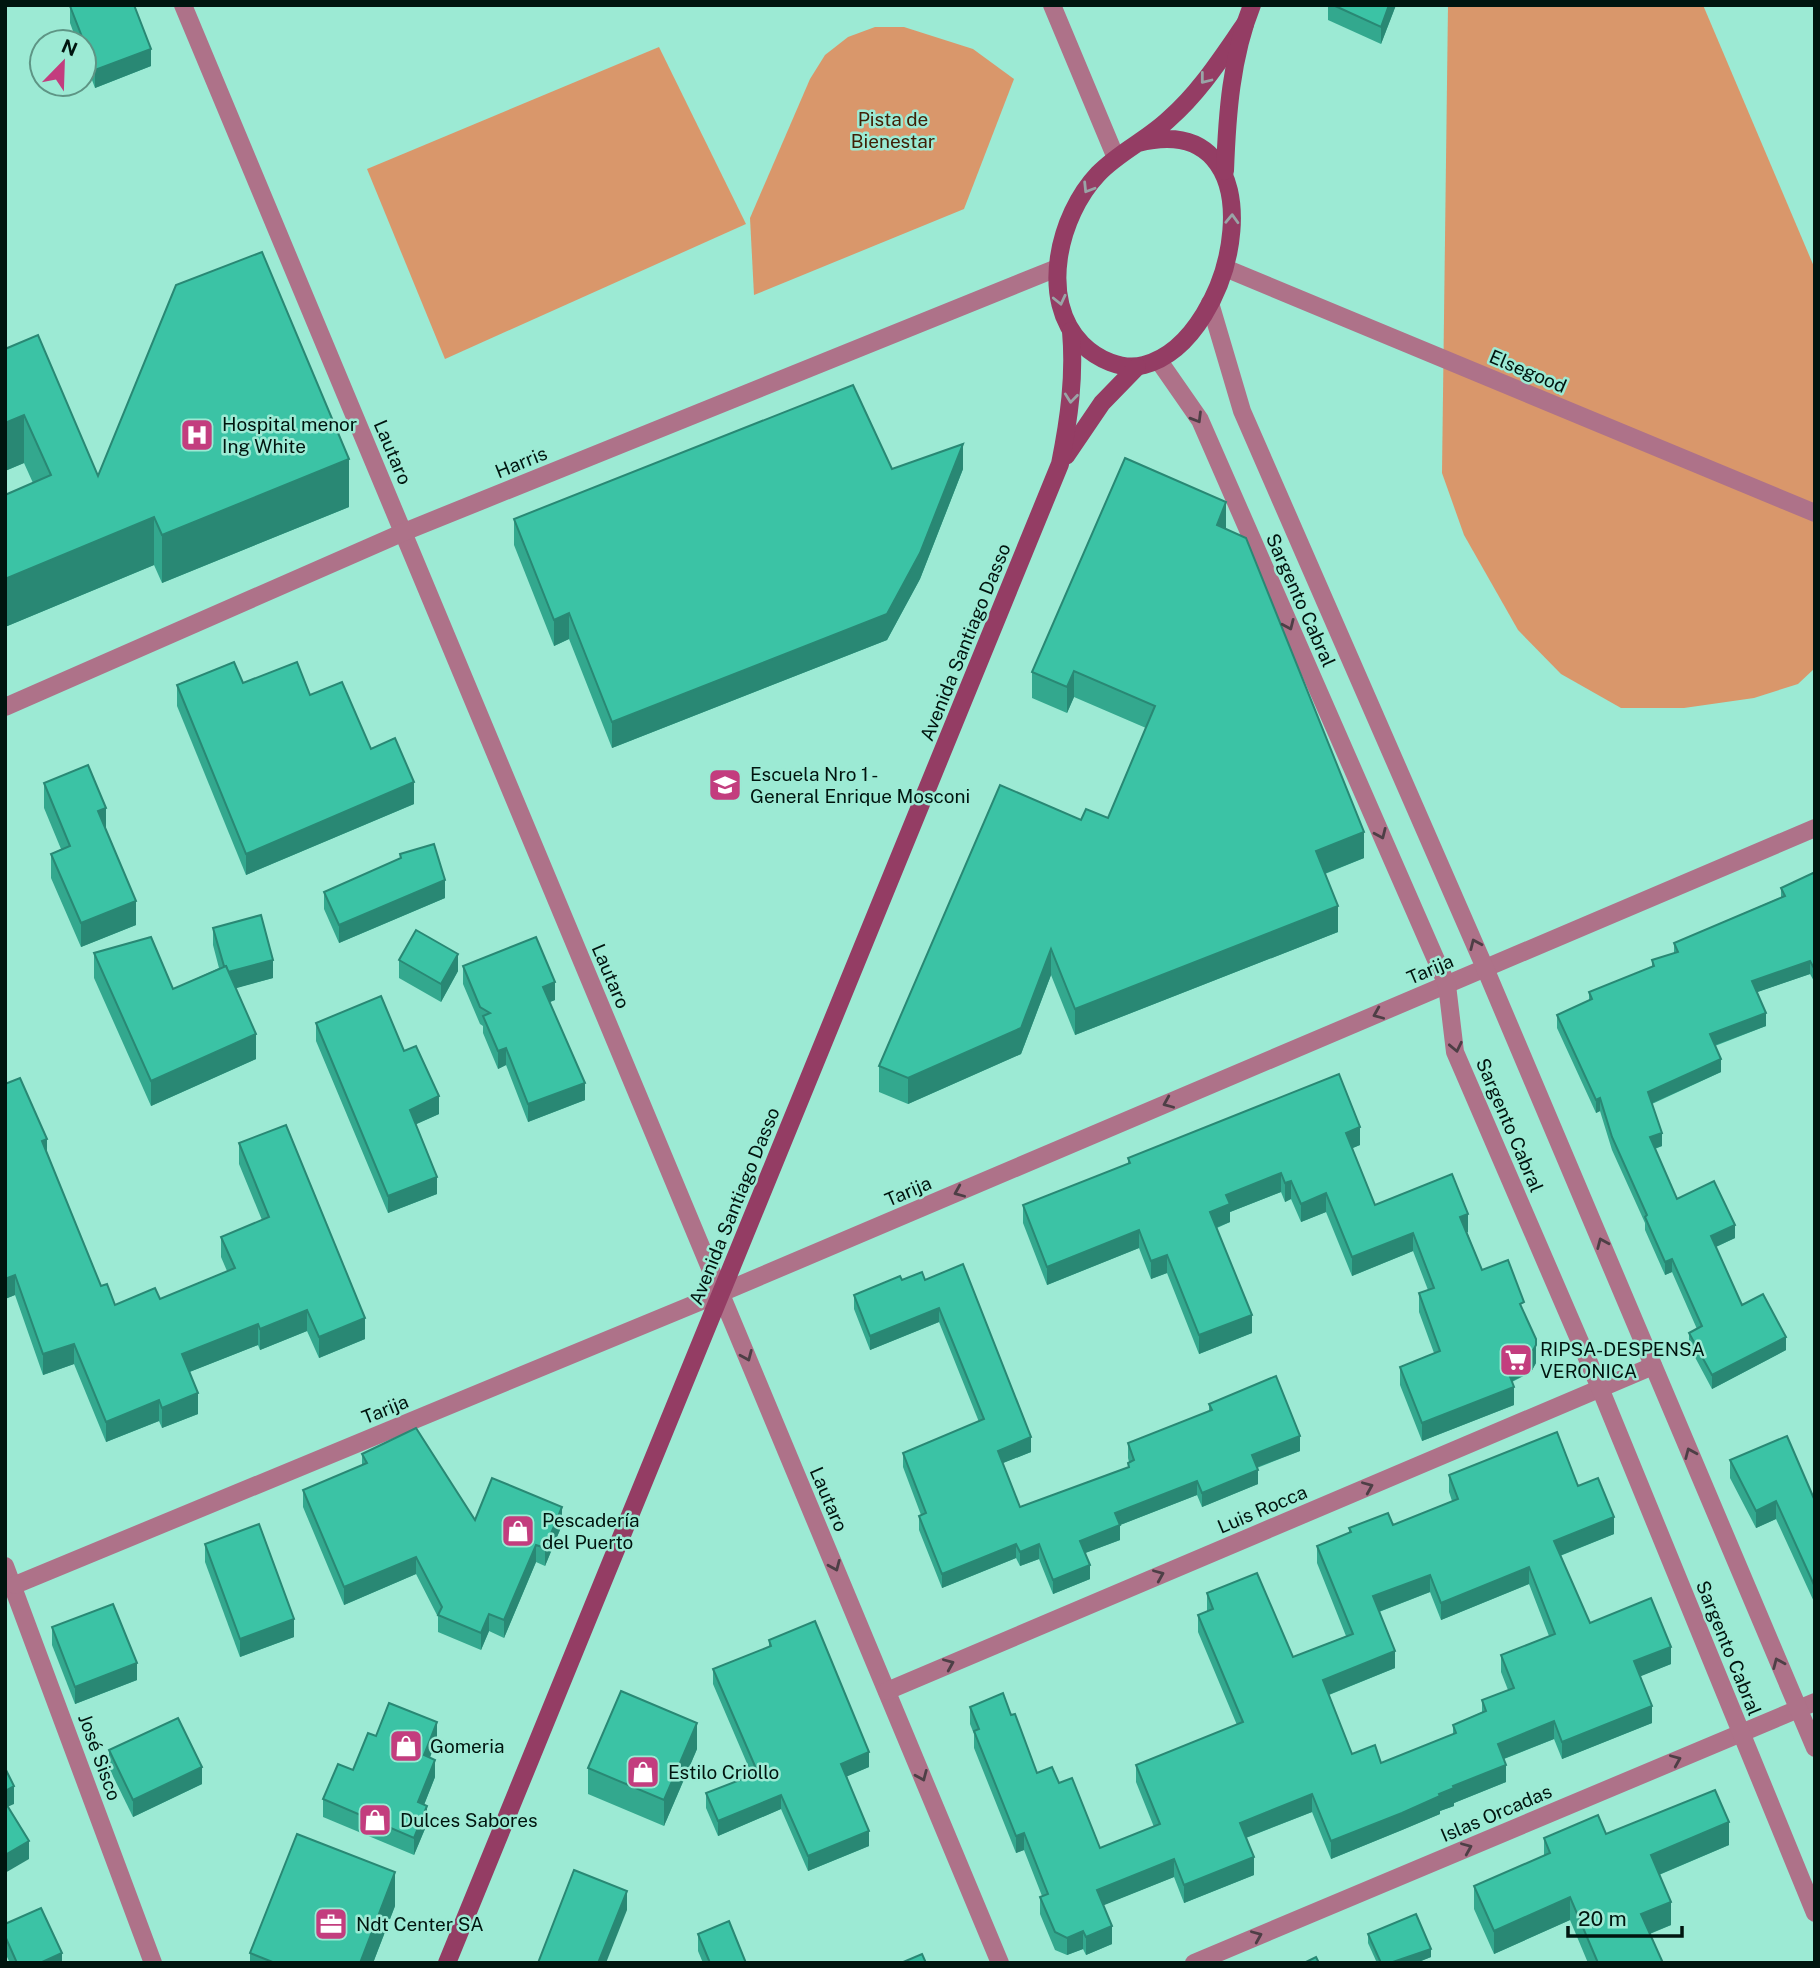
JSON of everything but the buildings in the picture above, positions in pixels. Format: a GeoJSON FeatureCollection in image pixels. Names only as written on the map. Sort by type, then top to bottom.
{"type":"FeatureCollection","features":[{"type":"Feature","properties":{"kind":"main road","name":"Avenida Santiago Dasso"},"geometry":{"type":"LineString","coordinates":[[1070,331],[1097,357],[1116,365],[1137,367],[1158,361],[1175,349],[1210,303],[1225,268],[1232,218],[1232,197],[1225,171],[1230,106],[1245,24],[1252,5]]}},
{"type":"Feature","properties":{"kind":"main road","name":"Avenida Santiago Dasso"},"geometry":{"type":"LineString","coordinates":[[1060,464],[1072,394],[1074,363],[1070,331],[1057,289],[1057,268],[1065,236],[1077,206],[1096,176],[1115,158],[1170,119],[1195,92],[1245,24]]}},
{"type":"Feature","properties":{"kind":"main road","name":"Avenida Santiago Dasso"},"geometry":{"type":"LineString","coordinates":[[1138,143],[1163,137],[1186,141],[1209,153],[1225,171]]}},
{"type":"Feature","properties":{"kind":"main road","name":"Avenida Santiago Dasso"},"geometry":{"type":"LineString","coordinates":[[447,1963],[1060,464],[1102,403],[1137,367]]}},
{"type":"Feature","properties":{"kind":"street","name":"Lautaro"},"geometry":{"type":"LineString","coordinates":[[183,5],[1000,1963]]}},
{"type":"Feature","properties":{"kind":"street"},"geometry":{"type":"LineString","coordinates":[[1052,5],[1115,158]]}},
{"type":"Feature","properties":{"kind":"street","name":"Harris"},"geometry":{"type":"LineString","coordinates":[[5,707],[404,532],[1057,268]]}},
{"type":"Feature","properties":{"kind":"street","name":"Elsegood"},"geometry":{"type":"LineString","coordinates":[[1225,268],[1815,513]]}},
{"type":"Feature","properties":{"kind":"street","name":"Sargento Cabral"},"geometry":{"type":"LineString","coordinates":[[1210,303],[1242,411],[1485,968],[1653,1366],[1806,1706],[1815,1748]]}},
{"type":"Feature","properties":{"kind":"street","name":"Sargento Cabral"},"geometry":{"type":"LineString","coordinates":[[1158,361],[1200,420],[1447,985],[1455,1052],[1600,1388],[1815,1913]]}},
{"type":"Feature","properties":{"kind":"street","name":"Tarija"},"geometry":{"type":"LineString","coordinates":[[15,1585],[721,1293],[1815,828]]}},
{"type":"Feature","properties":{"kind":"street","name":"Luis Rocca"},"geometry":{"type":"LineString","coordinates":[[887,1691],[1653,1366]]}},
{"type":"Feature","properties":{"kind":"street","name":"José Sisco"},"geometry":{"type":"LineString","coordinates":[[5,1566],[15,1585],[153,1963]]}},
{"type":"Feature","properties":{"kind":"street","name":"Islas Orcadas"},"geometry":{"type":"LineString","coordinates":[[1194,1963],[1806,1706]]}},
{"type":"Feature","properties":{"kind":"green space"},"geometry":{"type":"Polygon","coordinates":[[[1448,5],[1703,5],[1815,269],[1815,668],[1798,684],[1754,698],[1684,708],[1621,708],[1561,674],[1518,630],[1464,535],[1442,473],[1448,5]]]}},
{"type":"Feature","properties":{"kind":"green space","name":"Pista de Bienestar"},"geometry":{"type":"Polygon","coordinates":[[[875,27],[904,27],[973,49],[1014,79],[964,209],[754,295],[750,218],[810,79],[825,55],[848,37],[875,27]]]}},
{"type":"Feature","properties":{"kind":"green space"},"geometry":{"type":"Polygon","coordinates":[[[659,47],[746,224],[445,359],[367,169],[659,47]]]}},
{"type":"Feature","properties":{"kind":"place","name":"Hospital menor Ing White"},"geometry":{"type":"Point","coordinates":[197,435]}},
{"type":"Feature","properties":{"kind":"place","name":"Escuela Nro 1 - General Enrique Mosconi"},"geometry":{"type":"Point","coordinates":[725,785]}},
{"type":"Feature","properties":{"kind":"place","name":"RIPSA-DESPENSA VERONICA"},"geometry":{"type":"Point","coordinates":[1516,1360]}},
{"type":"Feature","properties":{"kind":"place","name":"Pescadería del Puerto"},"geometry":{"type":"Point","coordinates":[518,1531]}},
{"type":"Feature","properties":{"kind":"place","name":"Gomeria"},"geometry":{"type":"Point","coordinates":[406,1746]}},
{"type":"Feature","properties":{"kind":"place","name":"Estilo Criollo"},"geometry":{"type":"Point","coordinates":[643,1772]}},
{"type":"Feature","properties":{"kind":"place","name":"Dulces Sabores"},"geometry":{"type":"Point","coordinates":[375,1820]}},
{"type":"Feature","properties":{"kind":"place","name":"Ndt Center SA"},"geometry":{"type":"Point","coordinates":[331,1924]}}]}
